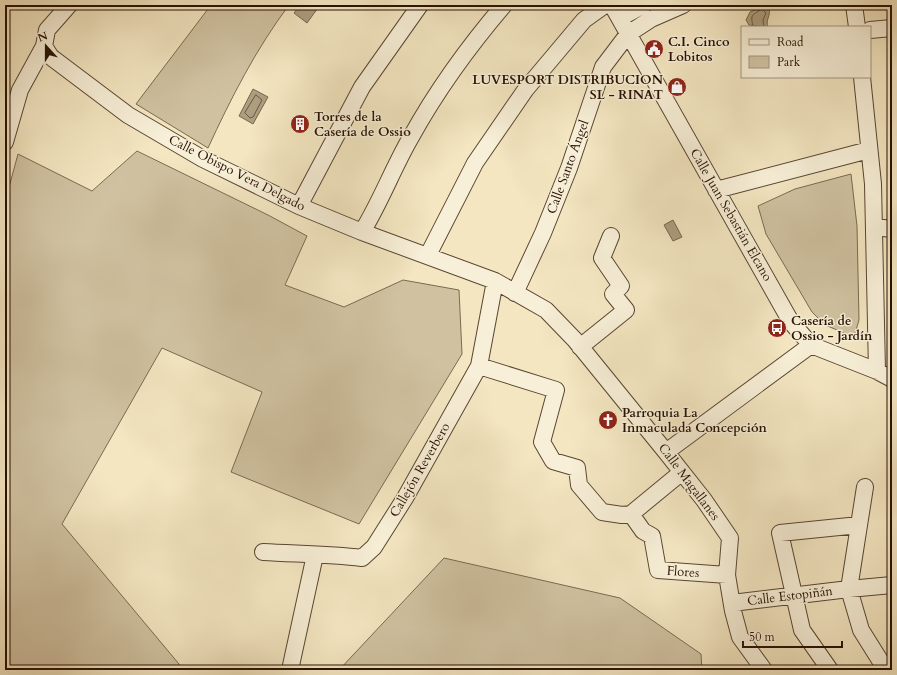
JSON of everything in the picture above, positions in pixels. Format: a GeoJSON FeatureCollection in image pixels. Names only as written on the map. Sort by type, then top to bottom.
{"type":"FeatureCollection","features":[{"type":"Feature","properties":{"kind":"street"},"geometry":{"type":"LineString","coordinates":[[5,142],[20,90],[44,46],[47,30],[69,5]]}},
{"type":"Feature","properties":{"kind":"street"},"geometry":{"type":"LineString","coordinates":[[299,206],[362,87],[420,5]]}},
{"type":"Feature","properties":{"kind":"street"},"geometry":{"type":"LineString","coordinates":[[362,232],[404,150],[425,114],[458,63],[504,5]]}},
{"type":"Feature","properties":{"kind":"street"},"geometry":{"type":"LineString","coordinates":[[428,255],[475,163],[526,89],[584,20],[605,5]]}},
{"type":"Feature","properties":{"kind":"street"},"geometry":{"type":"LineString","coordinates":[[616,12],[644,5]]}},
{"type":"Feature","properties":{"kind":"street","name":"Calle Santo Ángel"},"geometry":{"type":"LineString","coordinates":[[515,293],[543,233],[569,168],[603,67],[628,34],[651,19],[683,5]]}},
{"type":"Feature","properties":{"kind":"street"},"geometry":{"type":"LineString","coordinates":[[854,5],[857,26]]}},
{"type":"Feature","properties":{"kind":"street","name":"Calle Juan Sebastián Elcano"},"geometry":{"type":"LineString","coordinates":[[616,12],[791,322],[811,345],[877,371],[892,380]]}},
{"type":"Feature","properties":{"kind":"street"},"geometry":{"type":"LineString","coordinates":[[871,30],[892,28]]}},
{"type":"Feature","properties":{"kind":"street","name":"Calle Obispo Vera Delgado"},"geometry":{"type":"LineString","coordinates":[[44,46],[51,57],[128,115],[203,159],[299,206],[362,232],[428,255]]}},
{"type":"Feature","properties":{"kind":"street"},"geometry":{"type":"LineString","coordinates":[[862,78],[875,227],[877,371]]}},
{"type":"Feature","properties":{"kind":"street"},"geometry":{"type":"LineString","coordinates":[[716,190],[869,150]]}},
{"type":"Feature","properties":{"kind":"street"},"geometry":{"type":"LineString","coordinates":[[875,227],[892,229]]}},
{"type":"Feature","properties":{"kind":"street"},"geometry":{"type":"LineString","coordinates":[[580,347],[626,310],[613,294],[621,286],[602,258],[612,236]]}},
{"type":"Feature","properties":{"kind":"street","name":"Calle Magallanes"},"geometry":{"type":"LineString","coordinates":[[428,255],[495,281],[546,310],[580,347],[666,452],[704,500],[730,538],[727,575],[740,637],[764,670]]}},
{"type":"Feature","properties":{"kind":"street","name":"Callejón Reverbero"},"geometry":{"type":"LineString","coordinates":[[263,552],[315,555],[325,554],[362,558],[374,547],[406,498],[479,366],[495,281]]}},
{"type":"Feature","properties":{"kind":"street"},"geometry":{"type":"LineString","coordinates":[[666,452],[811,345]]}},
{"type":"Feature","properties":{"kind":"street"},"geometry":{"type":"LineString","coordinates":[[479,366],[556,390],[542,442],[553,461],[577,468],[579,485],[602,512],[622,515],[631,514],[682,472]]}},
{"type":"Feature","properties":{"kind":"street"},"geometry":{"type":"LineString","coordinates":[[865,487],[849,588],[861,630],[886,665]]}},
{"type":"Feature","properties":{"kind":"street","name":"Flores"},"geometry":{"type":"LineString","coordinates":[[631,514],[643,531],[652,536],[658,570],[727,575]]}},
{"type":"Feature","properties":{"kind":"street"},"geometry":{"type":"LineString","coordinates":[[830,670],[802,630],[780,532],[859,525]]}},
{"type":"Feature","properties":{"kind":"street"},"geometry":{"type":"LineString","coordinates":[[290,670],[315,555]]}},
{"type":"Feature","properties":{"kind":"street","name":"Calle Estopiñán"},"geometry":{"type":"LineString","coordinates":[[732,603],[849,588],[892,586]]}},
{"type":"Feature","properties":{"kind":"green space"},"geometry":{"type":"Polygon","coordinates":[[[211,5],[289,5],[255,56],[208,148],[136,104],[211,5]]]}},
{"type":"Feature","properties":{"kind":"green space"},"geometry":{"type":"Polygon","coordinates":[[[137,151],[268,215],[307,236],[285,285],[344,307],[403,280],[459,290],[462,354],[359,524],[231,472],[262,392],[162,348],[62,524],[184,670],[5,670],[5,202],[18,154],[92,191],[137,151]]]}},
{"type":"Feature","properties":{"kind":"green space"},"geometry":{"type":"Polygon","coordinates":[[[851,174],[857,226],[859,320],[854,337],[825,325],[812,312],[766,234],[758,206],[795,189],[851,174]]]}},
{"type":"Feature","properties":{"kind":"green space"},"geometry":{"type":"Polygon","coordinates":[[[444,558],[620,598],[701,654],[702,670],[339,670],[444,558]]]}},
{"type":"Feature","properties":{"kind":"water"},"geometry":{"type":"Polygon","coordinates":[[[300,5],[320,5],[307,23],[294,13],[300,5]]]}},
{"type":"Feature","properties":{"kind":"water"},"geometry":{"type":"Polygon","coordinates":[[[763,6],[769,9],[768,26],[749,25],[746,20],[750,12],[763,6]]]}},
{"type":"Feature","properties":{"kind":"water"},"geometry":{"type":"Polygon","coordinates":[[[253,89],[268,97],[253,124],[239,116],[253,89]]]}},
{"type":"Feature","properties":{"kind":"water"},"geometry":{"type":"Polygon","coordinates":[[[673,220],[682,237],[673,241],[664,225],[673,220]]]}},
{"type":"Feature","properties":{"kind":"place","name":"C.I. Cinco Lobitos"},"geometry":{"type":"Point","coordinates":[654,49]}},
{"type":"Feature","properties":{"kind":"place","name":"LUVESPORT DISTRIBUCION SL - RINAT"},"geometry":{"type":"Point","coordinates":[677,87]}},
{"type":"Feature","properties":{"kind":"place","name":"Torres de la Casería de Ossio"},"geometry":{"type":"Point","coordinates":[300,124]}},
{"type":"Feature","properties":{"kind":"place","name":"Casería de Ossio - Jardín"},"geometry":{"type":"Point","coordinates":[777,328]}},
{"type":"Feature","properties":{"kind":"place","name":"Parroquia La Inmaculada Concepción"},"geometry":{"type":"Point","coordinates":[608,420]}}]}
